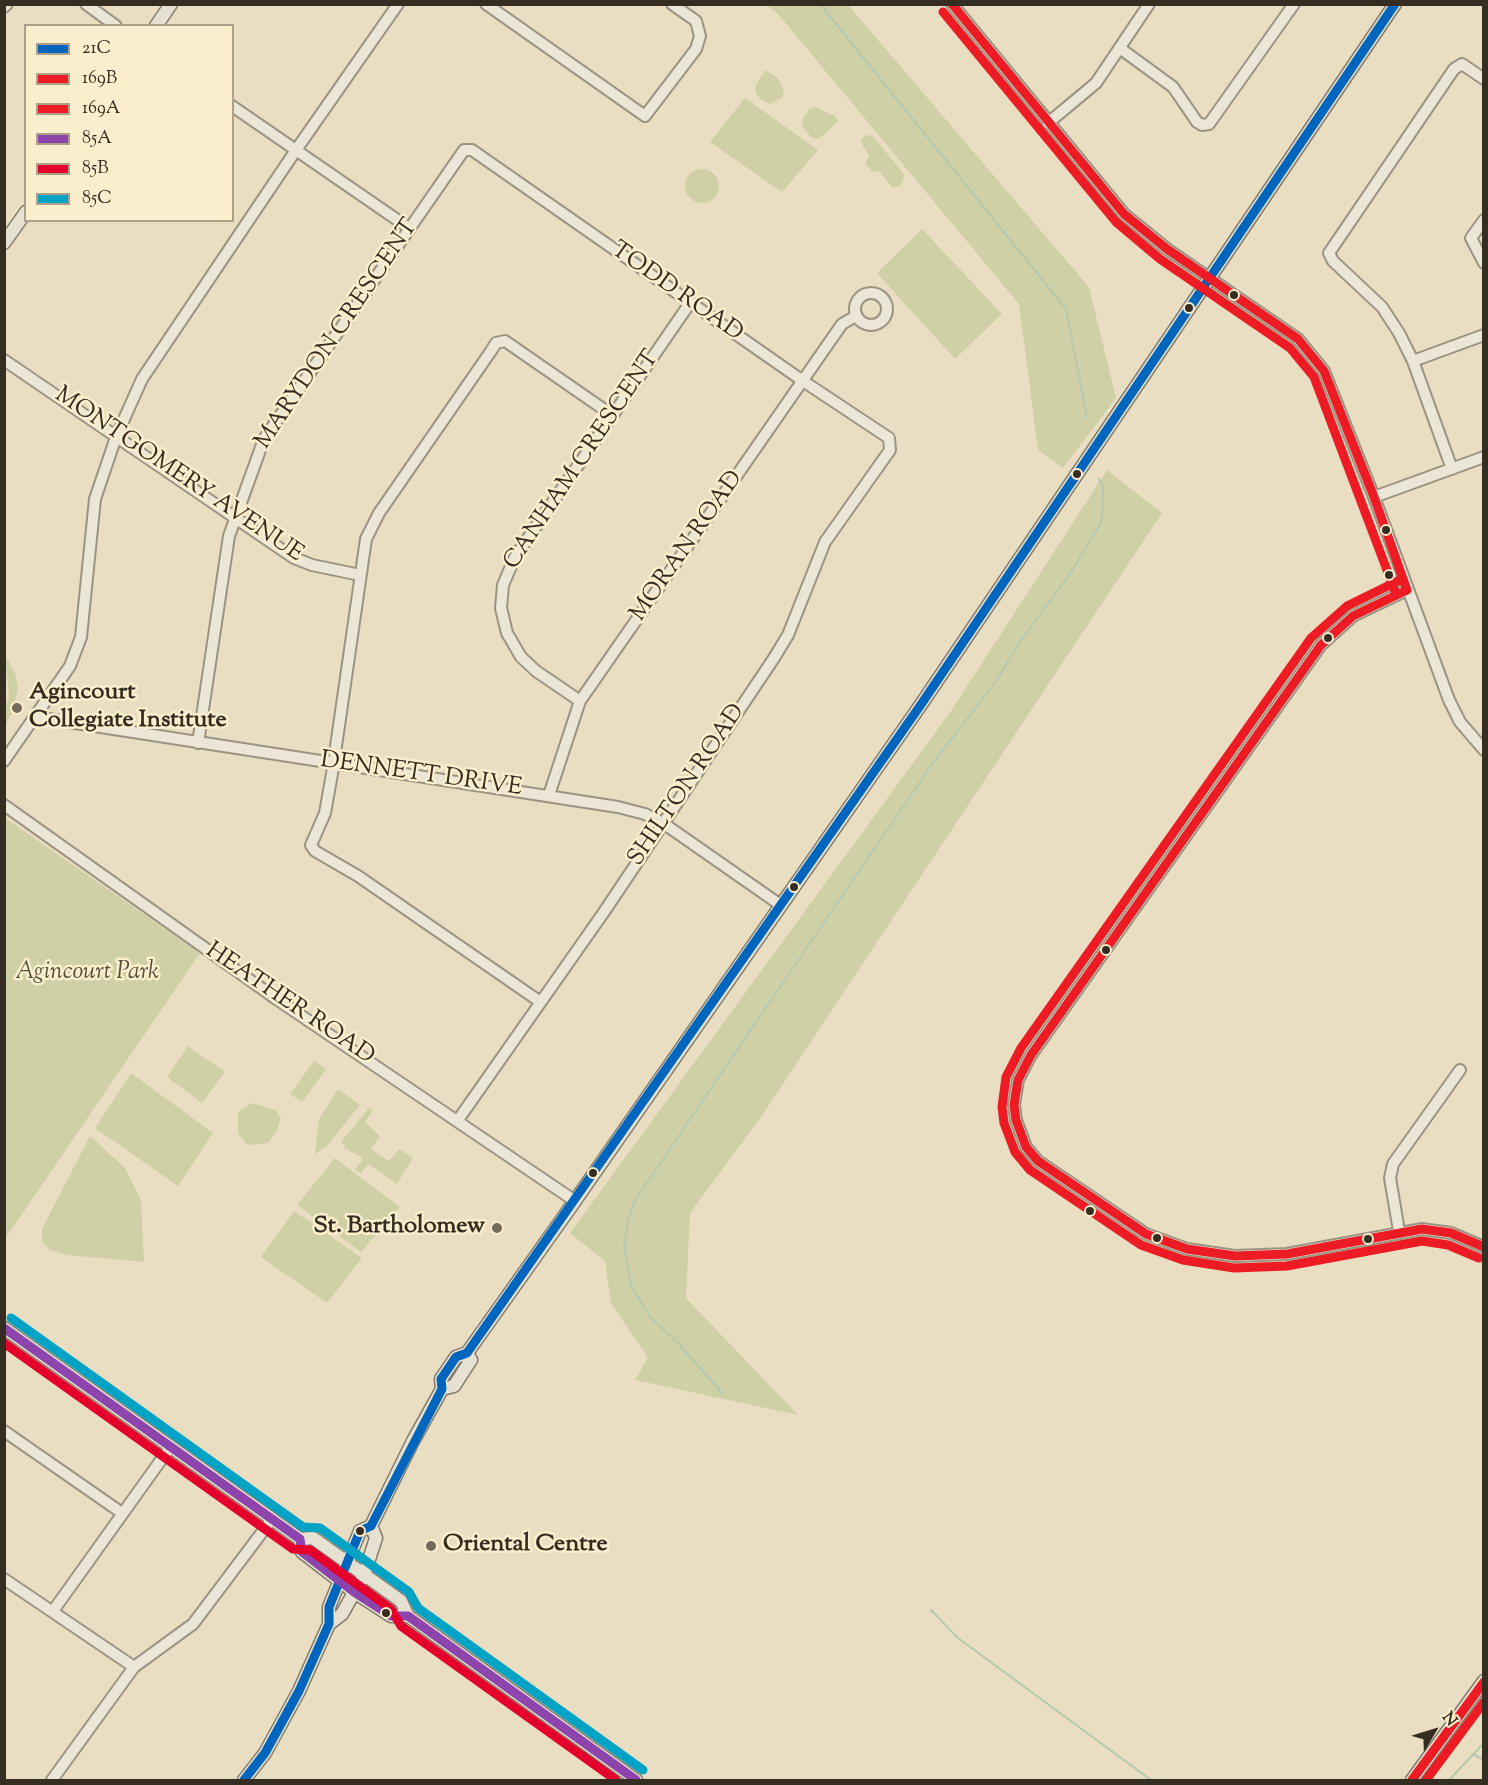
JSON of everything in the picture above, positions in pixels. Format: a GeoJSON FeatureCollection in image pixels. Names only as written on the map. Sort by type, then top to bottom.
{"type":"FeatureCollection","features":[{"type":"Feature","properties":{"kind":"main road"},"geometry":{"type":"LineString","coordinates":[[157,24],[171,4]]}},
{"type":"Feature","properties":{"kind":"main road"},"geometry":{"type":"LineString","coordinates":[[244,1780],[265,1753],[299,1691],[329,1624],[329,1607],[360,1531],[371,1526],[413,1441],[442,1389],[441,1379],[456,1357],[467,1353],[575,1201],[779,904],[920,706],[1395,4]]}},
{"type":"Feature","properties":{"kind":"main road"},"geometry":{"type":"LineString","coordinates":[[4,243],[24,215]]}},
{"type":"Feature","properties":{"kind":"main road"},"geometry":{"type":"LineString","coordinates":[[4,1329],[300,1539],[313,1538],[401,1601],[408,1616],[636,1780]]}},
{"type":"Feature","properties":{"kind":"main road"},"geometry":{"type":"LineString","coordinates":[[329,1624],[342,1614],[364,1575],[376,1538],[371,1526]]}},
{"type":"Feature","properties":{"kind":"main road"},"geometry":{"type":"LineString","coordinates":[[300,1539],[302,1552],[354,1592],[391,1616],[408,1616]]}},
{"type":"Feature","properties":{"kind":"main road"},"geometry":{"type":"LineString","coordinates":[[1412,1780],[1484,1681]]}},
{"type":"Feature","properties":{"kind":"street"},"geometry":{"type":"LineString","coordinates":[[86,4],[113,24]]}},
{"type":"Feature","properties":{"kind":"street"},"geometry":{"type":"LineString","coordinates":[[4,761],[70,666],[81,637],[95,499],[116,437],[142,379],[296,150],[398,4]]}},
{"type":"Feature","properties":{"kind":"street"},"geometry":{"type":"LineString","coordinates":[[486,4],[645,116],[696,49],[700,36],[696,21],[672,4]]}},
{"type":"Feature","properties":{"kind":"street"},"geometry":{"type":"LineString","coordinates":[[952,4],[1124,214],[1210,279],[1298,339],[1324,371],[1374,496],[1449,700],[1460,722],[1484,750]]}},
{"type":"Feature","properties":{"kind":"street"},"geometry":{"type":"LineString","coordinates":[[1048,123],[1096,83],[1121,49],[1149,4]]}},
{"type":"Feature","properties":{"kind":"street"},"geometry":{"type":"LineString","coordinates":[[1121,49],[1173,87],[1197,122],[1202,125],[1209,124],[1294,4]]}},
{"type":"Feature","properties":{"kind":"street"},"geometry":{"type":"LineString","coordinates":[[1452,469],[1413,361],[1382,307],[1333,261],[1329,253],[1454,69],[1462,64],[1484,79]]}},
{"type":"Feature","properties":{"kind":"street"},"geometry":{"type":"LineString","coordinates":[[234,107],[409,228]]}},
{"type":"Feature","properties":{"kind":"street","name":"MARYDON CRESCENT"},"geometry":{"type":"LineString","coordinates":[[198,743],[211,640],[234,518],[264,439],[464,150]]}},
{"type":"Feature","properties":{"kind":"street","name":"TODD ROAD"},"geometry":{"type":"LineString","coordinates":[[464,150],[472,150],[690,303],[889,438]]}},
{"type":"Feature","properties":{"kind":"street"},"geometry":{"type":"LineString","coordinates":[[1484,220],[1471,238],[1484,262]]}},
{"type":"Feature","properties":{"kind":"street","name":"CANHAM CRESCENT"},"geometry":{"type":"LineString","coordinates":[[580,701],[536,671],[521,657],[507,633],[501,597],[507,573],[515,557],[690,303]]}},
{"type":"Feature","properties":{"kind":"street","name":"MORAN ROAD"},"geometry":{"type":"LineString","coordinates":[[549,795],[580,701],[842,324],[856,316]]}},
{"type":"Feature","properties":{"kind":"street"},"geometry":{"type":"LineString","coordinates":[[1413,361],[1484,335]]}},
{"type":"Feature","properties":{"kind":"street"},"geometry":{"type":"LineString","coordinates":[[539,1001],[358,876],[315,851],[312,840],[325,813],[366,539],[379,513],[496,343],[505,341],[612,416]]}},
{"type":"Feature","properties":{"kind":"street","name":"MONTGOMERY AVENUE"},"geometry":{"type":"LineString","coordinates":[[4,360],[294,558],[312,565],[360,574]]}},
{"type":"Feature","properties":{"kind":"street","name":"SHILTON ROAD"},"geometry":{"type":"LineString","coordinates":[[458,1120],[539,1001],[604,912],[788,635],[825,542],[890,450],[889,438]]}},
{"type":"Feature","properties":{"kind":"street"},"geometry":{"type":"LineString","coordinates":[[1374,496],[1484,457]]}},
{"type":"Feature","properties":{"kind":"street"},"geometry":{"type":"LineString","coordinates":[[1407,590],[1353,616],[1321,645],[1031,1054],[1018,1080],[1014,1105],[1026,1147],[1038,1161],[1146,1234],[1187,1249],[1235,1256],[1268,1256],[1399,1231],[1422,1229],[1451,1233],[1484,1247]]}},
{"type":"Feature","properties":{"kind":"street","name":"DENNETT DRIVE"},"geometry":{"type":"LineString","coordinates":[[36,717],[618,807],[645,814],[663,823],[779,904]]}},
{"type":"Feature","properties":{"kind":"street","name":"HEATHER ROAD"},"geometry":{"type":"LineString","coordinates":[[4,805],[275,998],[575,1201]]}},
{"type":"Feature","properties":{"kind":"street"},"geometry":{"type":"LineString","coordinates":[[1399,1231],[1390,1178],[1393,1164],[1460,1070]]}},
{"type":"Feature","properties":{"kind":"street"},"geometry":{"type":"LineString","coordinates":[[4,1431],[122,1513]]}},
{"type":"Feature","properties":{"kind":"street"},"geometry":{"type":"LineString","coordinates":[[53,1611],[171,1446]]}},
{"type":"Feature","properties":{"kind":"street"},"geometry":{"type":"LineString","coordinates":[[52,1780],[134,1667],[193,1624],[272,1519]]}},
{"type":"Feature","properties":{"kind":"street"},"geometry":{"type":"LineString","coordinates":[[6,1584],[53,1611],[134,1667]]}},
{"type":"Feature","properties":{"kind":"green space"},"geometry":{"type":"Polygon","coordinates":[[[767,5],[848,5],[1089,287],[1116,398],[1063,468],[1038,450],[1019,304],[778,14],[767,5]]]}},
{"type":"Feature","properties":{"kind":"green space"},"geometry":{"type":"Polygon","coordinates":[[[765,70],[778,78],[784,90],[782,98],[769,104],[760,99],[755,92],[756,85],[765,70]]]}},
{"type":"Feature","properties":{"kind":"green space"},"geometry":{"type":"Polygon","coordinates":[[[745,98],[818,150],[782,192],[710,142],[745,98]]]}},
{"type":"Feature","properties":{"kind":"green space"},"geometry":{"type":"Polygon","coordinates":[[[816,107],[831,115],[834,114],[838,121],[819,139],[811,137],[803,127],[802,120],[810,109],[816,107]]]}},
{"type":"Feature","properties":{"kind":"green space"},"geometry":{"type":"Polygon","coordinates":[[[872,135],[904,174],[899,186],[893,188],[879,171],[872,172],[865,163],[869,155],[860,141],[865,136],[872,135]]]}},
{"type":"Feature","properties":{"kind":"green space"},"geometry":{"type":"Polygon","coordinates":[[[702,169],[714,174],[719,186],[714,198],[702,203],[690,198],[685,186],[690,174],[702,169]]]}},
{"type":"Feature","properties":{"kind":"green space"},"geometry":{"type":"Polygon","coordinates":[[[922,229],[1002,314],[955,359],[877,273],[922,229]]]}},
{"type":"Feature","properties":{"kind":"green space"},"geometry":{"type":"Polygon","coordinates":[[[1107,470],[1162,513],[759,1120],[690,1213],[686,1298],[798,1415],[635,1380],[648,1358],[611,1303],[605,1261],[570,1233],[951,711],[1107,470]]]}},
{"type":"Feature","properties":{"kind":"green space"},"geometry":{"type":"Polygon","coordinates":[[[5,655],[15,673],[18,688],[13,712],[5,725],[5,710],[9,696],[5,655]]]}},
{"type":"Feature","properties":{"kind":"green space","name":"Agincourt Park"},"geometry":{"type":"Polygon","coordinates":[[[5,818],[200,953],[5,1239],[4,1128],[7,1124],[4,1122],[5,818]]]}},
{"type":"Feature","properties":{"kind":"green space"},"geometry":{"type":"Polygon","coordinates":[[[188,1046],[225,1072],[202,1103],[167,1077],[188,1046]]]}},
{"type":"Feature","properties":{"kind":"green space"},"geometry":{"type":"Polygon","coordinates":[[[314,1061],[326,1069],[302,1102],[290,1094],[314,1061]]]}},
{"type":"Feature","properties":{"kind":"green space"},"geometry":{"type":"Polygon","coordinates":[[[131,1073],[213,1133],[178,1186],[95,1128],[131,1073]]]}},
{"type":"Feature","properties":{"kind":"green space"},"geometry":{"type":"Polygon","coordinates":[[[338,1089],[360,1105],[327,1146],[315,1154],[319,1119],[338,1089]]]}},
{"type":"Feature","properties":{"kind":"green space"},"geometry":{"type":"Polygon","coordinates":[[[252,1103],[275,1110],[281,1118],[277,1130],[268,1143],[247,1145],[238,1133],[238,1112],[252,1103]]]}},
{"type":"Feature","properties":{"kind":"green space"},"geometry":{"type":"Polygon","coordinates":[[[369,1108],[373,1110],[365,1122],[380,1136],[371,1149],[389,1161],[399,1149],[413,1158],[397,1184],[368,1164],[361,1174],[355,1170],[363,1158],[344,1148],[345,1145],[341,1142],[369,1108]]]}},
{"type":"Feature","properties":{"kind":"green space"},"geometry":{"type":"Polygon","coordinates":[[[90,1136],[125,1168],[141,1200],[144,1262],[68,1255],[50,1250],[42,1241],[42,1229],[90,1136]]]}},
{"type":"Feature","properties":{"kind":"green space"},"geometry":{"type":"Polygon","coordinates":[[[335,1158],[400,1207],[361,1252],[297,1205],[335,1158]]]}},
{"type":"Feature","properties":{"kind":"green space"},"geometry":{"type":"Polygon","coordinates":[[[294,1211],[362,1258],[327,1303],[261,1257],[294,1211]]]}},
{"type":"Feature","properties":{"kind":"waterway"},"geometry":{"type":"LineString","coordinates":[[820,4],[1066,309],[1087,417]]}},
{"type":"Feature","properties":{"kind":"waterway"},"geometry":{"type":"LineString","coordinates":[[722,1393],[678,1343],[650,1317],[631,1285],[624,1247],[628,1221],[635,1200],[930,767],[997,680],[1018,645],[1071,572],[1102,521],[1103,487],[1099,479]]}},
{"type":"Feature","properties":{"kind":"waterway"},"geometry":{"type":"LineString","coordinates":[[931,1610],[958,1638],[1151,1780]]}},
{"type":"Feature","properties":{"kind":"waterway"},"geometry":{"type":"LineString","coordinates":[[1449,1780],[1484,1743]]}},
{"type":"Feature","properties":{"kind":"waterway"},"geometry":{"type":"LineString","coordinates":[[1473,1754],[1484,1760]]}},
{"type":"Feature","properties":{"kind":"transit line","name":"169B"},"geometry":{"type":"LineString","coordinates":[[952,4],[1124,214],[1167,249],[1298,339],[1324,371],[1374,497],[1407,590]]}},
{"type":"Feature","properties":{"kind":"transit line","name":"21C"},"geometry":{"type":"LineString","coordinates":[[244,1780],[265,1753],[299,1691],[329,1624],[329,1607],[360,1531],[371,1526],[442,1389],[441,1379],[456,1357],[467,1353],[920,706],[1395,4]]}},
{"type":"Feature","properties":{"kind":"transit line","name":"169A"},"geometry":{"type":"LineString","coordinates":[[943,12],[1116,222],[1160,259],[1290,348],[1314,377],[1396,594]]}},
{"type":"Feature","properties":{"kind":"transit line","name":"169A"},"geometry":{"type":"LineString","coordinates":[[1402,579],[1347,606],[1311,638],[1021,1048],[1006,1077],[1002,1107],[1004,1123],[1015,1152],[1030,1170],[1141,1245],[1183,1260],[1234,1268],[1287,1266],[1422,1241],[1448,1245],[1479,1258]]}},
{"type":"Feature","properties":{"kind":"transit line","name":"169B"},"geometry":{"type":"LineString","coordinates":[[1407,590],[1353,616],[1321,645],[1031,1055],[1018,1080],[1014,1105],[1016,1120],[1026,1147],[1038,1161],[1146,1234],[1187,1249],[1235,1256],[1287,1254],[1422,1229],[1451,1233],[1484,1247]]}},
{"type":"Feature","properties":{"kind":"transit line","name":"85C"},"geometry":{"type":"LineString","coordinates":[[11,1318],[303,1527],[320,1528],[409,1592],[418,1608],[643,1770]]}},
{"type":"Feature","properties":{"kind":"transit line","name":"85A"},"geometry":{"type":"LineString","coordinates":[[4,1328],[300,1539],[302,1552],[354,1592],[391,1616],[408,1616],[636,1780]]}},
{"type":"Feature","properties":{"kind":"transit line","name":"85B"},"geometry":{"type":"LineString","coordinates":[[4,1343],[293,1549],[310,1550],[391,1609],[401,1626],[616,1780]]}},
{"type":"Feature","properties":{"kind":"transit line","name":"169B"},"geometry":{"type":"LineString","coordinates":[[1412,1780],[1484,1682]]}},
{"type":"Feature","properties":{"kind":"transit line","name":"169A"},"geometry":{"type":"LineString","coordinates":[[1426,1780],[1484,1702]]}},
{"type":"Feature","properties":{"kind":"place","name":"Agincourt Collegiate Institute"},"geometry":{"type":"Point","coordinates":[17,708]}},
{"type":"Feature","properties":{"kind":"place","name":"St. Bartholomew"},"geometry":{"type":"Point","coordinates":[497,1228]}},
{"type":"Feature","properties":{"kind":"place","name":"Oriental Centre"},"geometry":{"type":"Point","coordinates":[431,1546]}}]}
